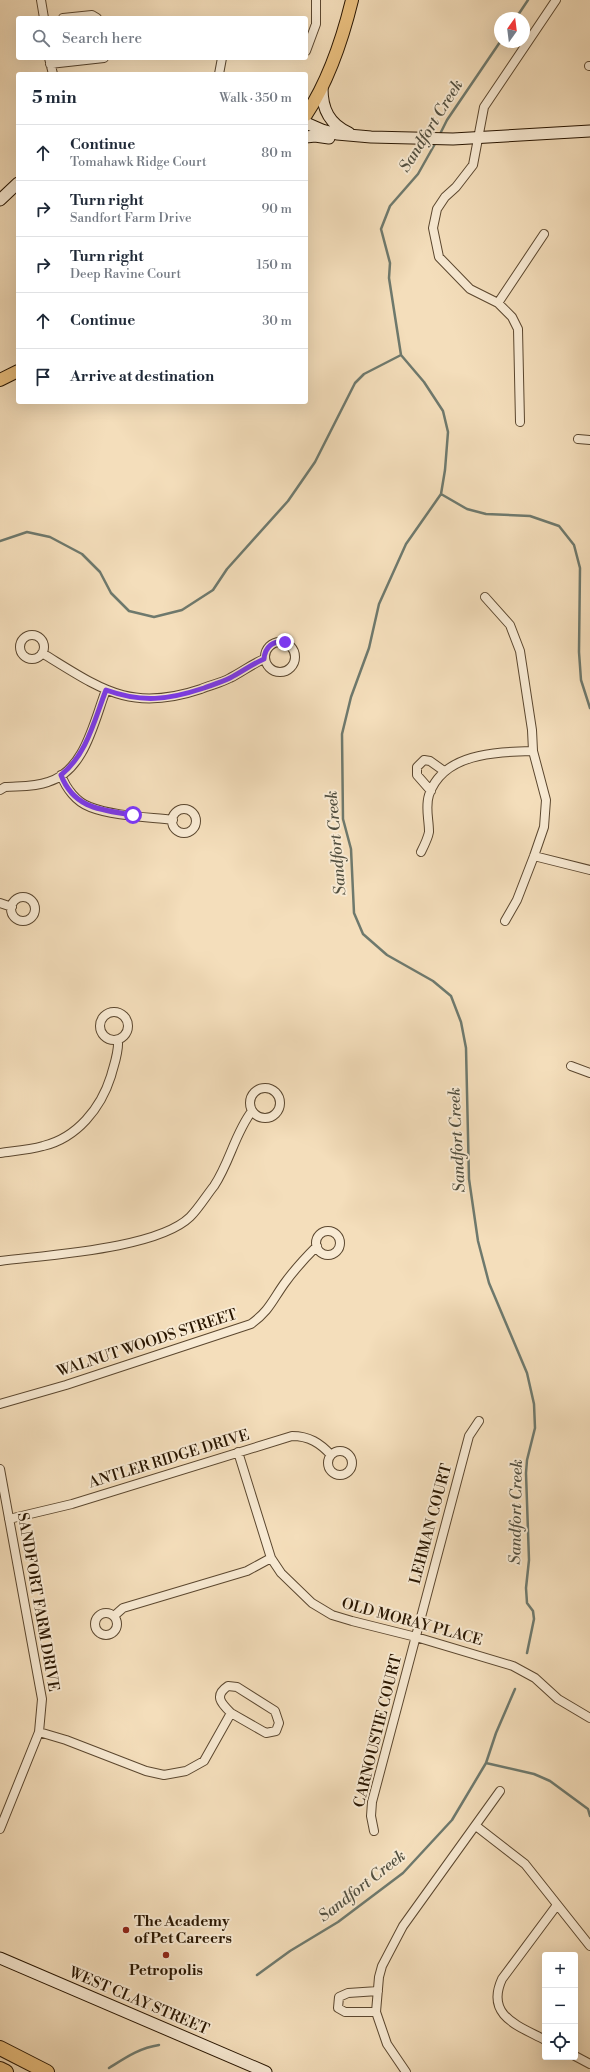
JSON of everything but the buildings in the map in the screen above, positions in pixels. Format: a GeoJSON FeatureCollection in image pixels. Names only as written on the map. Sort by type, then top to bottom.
{"type":"FeatureCollection","features":[{"type":"Feature","properties":{"kind":"highway"},"geometry":{"type":"LineString","coordinates":[[0,2048],[47,2072]]}},
{"type":"Feature","properties":{"kind":"highway"},"geometry":{"type":"LineString","coordinates":[[0,2069],[6,2072]]}},
{"type":"Feature","properties":{"kind":"main road"},"geometry":{"type":"LineString","coordinates":[[308,112],[322,88],[336,56],[352,0]]}},
{"type":"Feature","properties":{"kind":"main road"},"geometry":{"type":"LineString","coordinates":[[0,380],[16,371]]}},
{"type":"Feature","properties":{"kind":"street"},"geometry":{"type":"LineString","coordinates":[[41,0],[44,16]]}},
{"type":"Feature","properties":{"kind":"street"},"geometry":{"type":"LineString","coordinates":[[308,46],[316,24],[316,0]]}},
{"type":"Feature","properties":{"kind":"street"},"geometry":{"type":"LineString","coordinates":[[520,422],[518,329],[512,316],[498,303],[470,289],[439,256],[433,228],[437,209],[445,197],[456,187],[473,165],[484,107],[556,0]]}},
{"type":"Feature","properties":{"kind":"street"},"geometry":{"type":"LineString","coordinates":[[83,16],[94,16]]}},
{"type":"Feature","properties":{"kind":"street"},"geometry":{"type":"LineString","coordinates":[[53,72],[50,61],[68,60]]}},
{"type":"Feature","properties":{"kind":"street"},"geometry":{"type":"LineString","coordinates":[[219,72],[222,60]]}},
{"type":"Feature","properties":{"kind":"street"},"geometry":{"type":"LineString","coordinates":[[322,88],[322,103],[327,115],[340,128],[359,137]]}},
{"type":"Feature","properties":{"kind":"street"},"geometry":{"type":"LineString","coordinates":[[308,124],[322,130],[359,137],[453,139],[590,131]]}},
{"type":"Feature","properties":{"kind":"street"},"geometry":{"type":"LineString","coordinates":[[308,137],[315,136],[340,140],[359,137]]}},
{"type":"Feature","properties":{"kind":"street"},"geometry":{"type":"LineString","coordinates":[[0,200],[16,185]]}},
{"type":"Feature","properties":{"kind":"street"},"geometry":{"type":"LineString","coordinates":[[498,303],[544,234]]}},
{"type":"Feature","properties":{"kind":"street"},"geometry":{"type":"LineString","coordinates":[[578,438],[590,440]]}},
{"type":"Feature","properties":{"kind":"street"},"geometry":{"type":"LineString","coordinates":[[485,597],[510,625],[520,651],[532,730],[533,751],[542,781],[546,812],[534,856],[517,900],[505,921]]}},
{"type":"Feature","properties":{"kind":"street"},"geometry":{"type":"LineString","coordinates":[[42,653],[106,690],[123,696],[143,699],[162,699],[181,695],[229,679],[254,663],[264,659]]}},
{"type":"Feature","properties":{"kind":"street"},"geometry":{"type":"LineString","coordinates":[[0,790],[5,787],[49,782],[71,767],[81,754],[106,690]]}},
{"type":"Feature","properties":{"kind":"street"},"geometry":{"type":"LineString","coordinates":[[421,852],[429,833],[427,810],[431,791],[444,771],[467,760],[504,752],[533,751]]}},
{"type":"Feature","properties":{"kind":"street"},"geometry":{"type":"LineString","coordinates":[[431,791],[417,775],[417,767],[424,760],[430,761],[444,771]]}},
{"type":"Feature","properties":{"kind":"street"},"geometry":{"type":"LineString","coordinates":[[61,775],[69,790],[88,806],[114,812],[173,820]]}},
{"type":"Feature","properties":{"kind":"street"},"geometry":{"type":"LineString","coordinates":[[534,856],[590,870]]}},
{"type":"Feature","properties":{"kind":"street"},"geometry":{"type":"LineString","coordinates":[[0,903],[12,907]]}},
{"type":"Feature","properties":{"kind":"street"},"geometry":{"type":"LineString","coordinates":[[0,1153],[44,1146],[76,1130],[98,1106],[107,1088],[119,1049],[118,1040]]}},
{"type":"Feature","properties":{"kind":"street"},"geometry":{"type":"LineString","coordinates":[[571,1066],[590,1073]]}},
{"type":"Feature","properties":{"kind":"street"},"geometry":{"type":"LineString","coordinates":[[0,1262],[120,1245],[147,1238],[171,1229],[189,1217],[214,1184],[232,1153],[244,1121],[252,1111]]}},
{"type":"Feature","properties":{"kind":"street","name":"WALNUT WOODS STREET"},"geometry":{"type":"LineString","coordinates":[[0,1404],[66,1385],[250,1324],[261,1316],[274,1302],[295,1270],[317,1246]]}},
{"type":"Feature","properties":{"kind":"street","name":"LEHMAN COURT"},"geometry":{"type":"LineString","coordinates":[[416,1637],[469,1436],[479,1421]]}},
{"type":"Feature","properties":{"kind":"street","name":"ANTLER RIDGE DRIVE"},"geometry":{"type":"LineString","coordinates":[[9,1519],[72,1504],[292,1436],[299,1436],[320,1443],[331,1455]]}},
{"type":"Feature","properties":{"kind":"street","name":"OLD MORAY PLACE"},"geometry":{"type":"LineString","coordinates":[[238,1452],[271,1558],[294,1588],[312,1603],[332,1615],[416,1637],[513,1666],[535,1678],[558,1699],[590,1718]]}},
{"type":"Feature","properties":{"kind":"street","name":"SANDFORT FARM DRIVE"},"geometry":{"type":"LineString","coordinates":[[0,1469],[42,1698],[39,1732],[0,1829]]}},
{"type":"Feature","properties":{"kind":"street"},"geometry":{"type":"LineString","coordinates":[[114,1616],[123,1608],[247,1571],[271,1558]]}},
{"type":"Feature","properties":{"kind":"street","name":"CARNOUSTIE COURT"},"geometry":{"type":"LineString","coordinates":[[374,1831],[371,1816],[372,1802],[416,1637]]}},
{"type":"Feature","properties":{"kind":"street"},"geometry":{"type":"LineString","coordinates":[[231,1685],[275,1711],[279,1723],[276,1731],[266,1733],[231,1713],[221,1704],[220,1698],[225,1688],[231,1685]]}},
{"type":"Feature","properties":{"kind":"street"},"geometry":{"type":"LineString","coordinates":[[39,1732],[66,1740],[146,1771],[164,1774],[186,1771],[204,1760],[231,1713]]}},
{"type":"Feature","properties":{"kind":"street"},"geometry":{"type":"LineString","coordinates":[[406,2072],[387,2044],[376,2012],[382,1966],[403,1926],[500,1791]]}},
{"type":"Feature","properties":{"kind":"street"},"geometry":{"type":"LineString","coordinates":[[476,1826],[525,1864],[590,1946]]}},
{"type":"Feature","properties":{"kind":"street"},"geometry":{"type":"LineString","coordinates":[[542,2038],[507,2019],[499,2009],[497,1988],[502,1979],[557,1905]]}},
{"type":"Feature","properties":{"kind":"street","name":"WEST CLAY STREET"},"geometry":{"type":"LineString","coordinates":[[0,1958],[266,2072]]}},
{"type":"Feature","properties":{"kind":"street"},"geometry":{"type":"LineString","coordinates":[[376,2012],[345,2012],[338,2008],[337,2002],[339,1997],[348,1993],[378,1991]]}},
{"type":"Feature","properties":{"kind":"street"},"geometry":{"type":"LineString","coordinates":[[578,2058],[590,2064]]}},
{"type":"Feature","properties":{"kind":"waterway","name":"Sandfort Creek"},"geometry":{"type":"LineString","coordinates":[[520,12],[528,0]]}},
{"type":"Feature","properties":{"kind":"waterway","name":"Sandfort Creek"},"geometry":{"type":"LineString","coordinates":[[439,136],[447,120],[496,48]]}},
{"type":"Feature","properties":{"kind":"waterway","name":"Sandfort Creek"},"geometry":{"type":"LineString","coordinates":[[436,142],[418,174],[390,206],[381,229],[390,263],[389,278],[401,355],[424,382],[443,411],[448,432],[445,470],[441,494],[406,544],[379,604],[369,648],[351,697],[342,734],[343,819],[351,849],[354,913],[363,934],[387,955],[433,981],[451,996],[461,1022],[466,1048],[469,1179],[478,1241],[489,1283],[527,1373],[534,1404],[535,1428],[527,1460],[526,1473],[529,1560],[526,1588],[527,1603],[533,1611],[534,1619],[527,1653]]}},
{"type":"Feature","properties":{"kind":"waterway"},"geometry":{"type":"LineString","coordinates":[[0,541],[27,532],[50,537],[82,554],[100,572],[111,593],[129,611],[154,617],[182,610],[213,590],[227,569],[288,501],[315,462],[355,383],[364,374],[401,355]]}},
{"type":"Feature","properties":{"kind":"waterway"},"geometry":{"type":"LineString","coordinates":[[441,494],[467,509],[486,514],[530,516],[559,526],[574,545],[580,568],[579,652],[581,680],[590,708]]}},
{"type":"Feature","properties":{"kind":"waterway","name":"Sandfort Creek"},"geometry":{"type":"LineString","coordinates":[[257,1975],[290,1951],[338,1922],[403,1873],[452,1820],[486,1763],[496,1733],[515,1689]]}},
{"type":"Feature","properties":{"kind":"waterway"},"geometry":{"type":"LineString","coordinates":[[486,1763],[534,1774],[550,1781],[588,1809],[590,1816]]}},
{"type":"Feature","properties":{"kind":"waterway","name":"Sandfort Creek"},"geometry":{"type":"LineString","coordinates":[[109,2068],[139,2051],[159,2045]]}},
{"type":"Feature","properties":{"kind":"place","name":"The Academy of Pet Careers"},"geometry":{"type":"Point","coordinates":[126,1930]}},
{"type":"Feature","properties":{"kind":"place","name":"Petropolis"},"geometry":{"type":"Point","coordinates":[166,1955]}},
{"type":"Feature","properties":{"kind":"route"},"geometry":{"type":"LineString","coordinates":[[133,815],[101,810],[88,806],[77,799],[69,790],[61,775],[71,767],[81,754],[106,690],[123,696],[143,699],[162,699],[181,695],[229,679],[254,663],[264,659],[266,649],[274,642],[285,642]]}}]}
